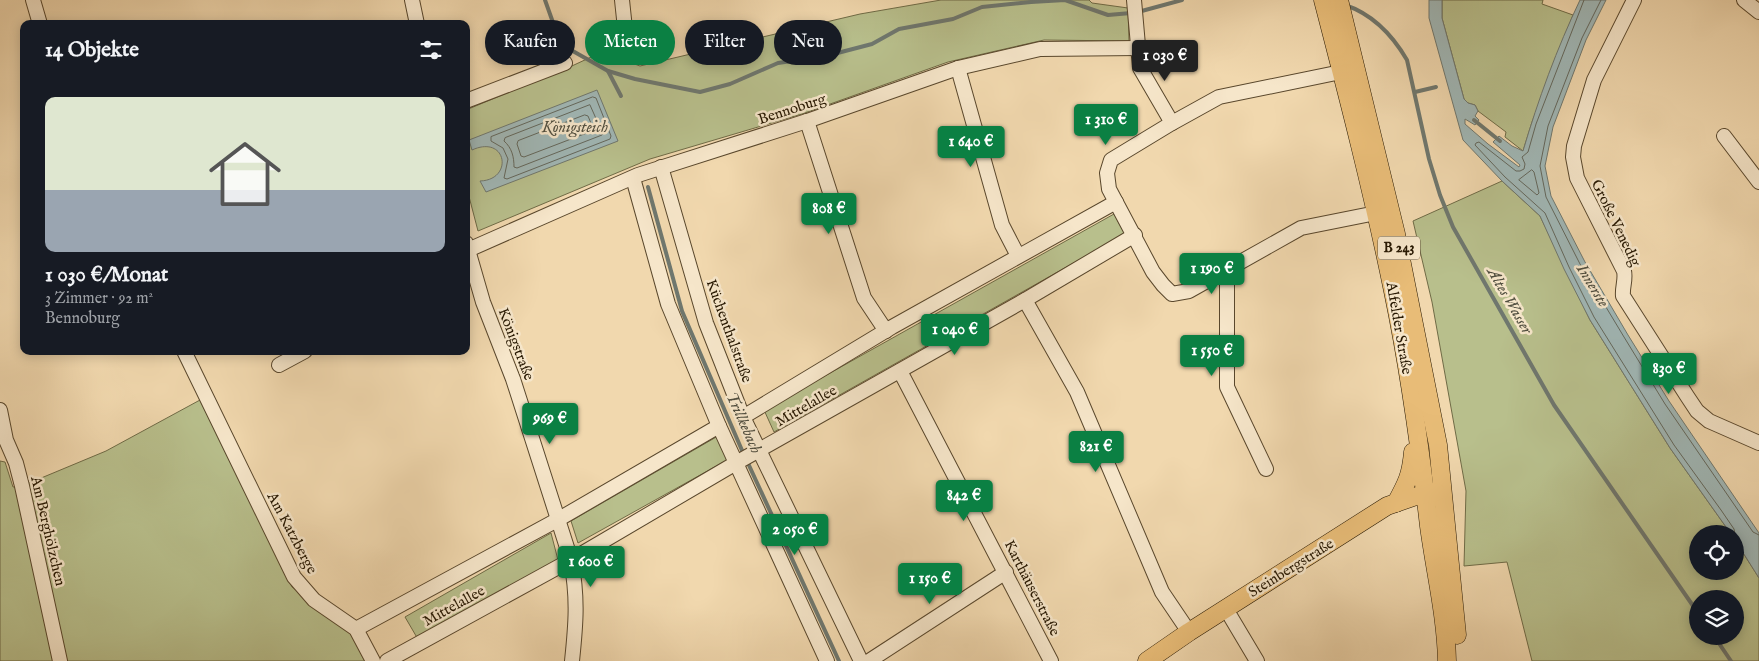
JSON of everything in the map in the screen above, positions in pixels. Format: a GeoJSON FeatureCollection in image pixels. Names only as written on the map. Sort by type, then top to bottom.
{"type":"FeatureCollection","features":[{"type":"Feature","properties":{"kind":"main road","name":"Alfelder Straße"},"geometry":{"type":"LineString","coordinates":[[1331,3],[1341,72],[1376,213],[1395,299],[1416,426],[1434,492],[1455,613],[1458,661]]}},
{"type":"Feature","properties":{"kind":"main road","name":"Alfelder Straße"},"geometry":{"type":"LineString","coordinates":[[1331,3],[1400,252],[1438,445],[1434,492],[1447,661]]}},
{"type":"Feature","properties":{"kind":"main road","name":"B 243"},"geometry":{"type":"LineString","coordinates":[[1396,502],[1412,471],[1416,426]]}},
{"type":"Feature","properties":{"kind":"main road","name":"Steinbergstraße"},"geometry":{"type":"LineString","coordinates":[[1147,661],[1189,632],[1396,502],[1434,492]]}},
{"type":"Feature","properties":{"kind":"street"},"geometry":{"type":"LineString","coordinates":[[33,0],[39,20]]}},
{"type":"Feature","properties":{"kind":"street"},"geometry":{"type":"LineString","coordinates":[[412,0],[416,20]]}},
{"type":"Feature","properties":{"kind":"street"},"geometry":{"type":"LineString","coordinates":[[622,0],[624,20]]}},
{"type":"Feature","properties":{"kind":"street","name":"Große Venedig"},"geometry":{"type":"LineString","coordinates":[[1634,0],[1594,80],[1574,146],[1573,158],[1577,178],[1624,271],[1624,296],[1686,396],[1708,421],[1759,444]]}},
{"type":"Feature","properties":{"kind":"street"},"geometry":{"type":"LineString","coordinates":[[1744,0],[1759,12]]}},
{"type":"Feature","properties":{"kind":"street"},"geometry":{"type":"LineString","coordinates":[[1134,2],[1140,68],[1172,124]]}},
{"type":"Feature","properties":{"kind":"street","name":"Bennoburg"},"geometry":{"type":"LineString","coordinates":[[470,254],[632,178],[807,121],[958,68],[1040,49],[1138,48]]}},
{"type":"Feature","properties":{"kind":"street"},"geometry":{"type":"LineString","coordinates":[[470,99],[557,65]]}},
{"type":"Feature","properties":{"kind":"street"},"geometry":{"type":"LineString","coordinates":[[958,68],[1002,225],[1018,256]]}},
{"type":"Feature","properties":{"kind":"street"},"geometry":{"type":"LineString","coordinates":[[1341,72],[1219,97],[1111,160],[1107,172],[1109,189],[1153,272],[1163,286],[1172,294],[1189,291],[1301,228],[1376,213]]}},
{"type":"Feature","properties":{"kind":"street"},"geometry":{"type":"LineString","coordinates":[[807,121],[864,298],[886,331]]}},
{"type":"Feature","properties":{"kind":"street"},"geometry":{"type":"LineString","coordinates":[[1724,136],[1759,182]]}},
{"type":"Feature","properties":{"kind":"street","name":"Küchenthalstraße"},"geometry":{"type":"LineString","coordinates":[[661,167],[706,323],[743,417],[861,661]]}},
{"type":"Feature","properties":{"kind":"street"},"geometry":{"type":"LineString","coordinates":[[632,178],[668,304],[719,426],[827,661]]}},
{"type":"Feature","properties":{"kind":"street","name":"Mittelallee"},"geometry":{"type":"LineString","coordinates":[[743,417],[886,331],[1116,202]]}},
{"type":"Feature","properties":{"kind":"street","name":"Mittelallee"},"geometry":{"type":"LineString","coordinates":[[388,661],[571,560],[736,463],[1025,300],[1135,235]]}},
{"type":"Feature","properties":{"kind":"street","name":"Königstraße"},"geometry":{"type":"LineString","coordinates":[[470,262],[482,302],[513,380],[571,560],[576,590],[577,620],[572,661]]}},
{"type":"Feature","properties":{"kind":"street"},"geometry":{"type":"LineString","coordinates":[[1228,270],[1227,387],[1266,469]]}},
{"type":"Feature","properties":{"kind":"street"},"geometry":{"type":"LineString","coordinates":[[1025,300],[1077,392],[1162,592],[1189,632]]}},
{"type":"Feature","properties":{"kind":"street","name":"Am Katzberge"},"geometry":{"type":"LineString","coordinates":[[186,355],[294,577],[314,600],[356,629],[373,661]]}},
{"type":"Feature","properties":{"kind":"street"},"geometry":{"type":"LineString","coordinates":[[280,365],[298,355]]}},
{"type":"Feature","properties":{"kind":"street","name":"Karthäuserstraße"},"geometry":{"type":"LineString","coordinates":[[900,371],[1051,661]]}},
{"type":"Feature","properties":{"kind":"street","name":"Am Berghölzchen"},"geometry":{"type":"LineString","coordinates":[[0,410],[6,440],[16,463],[22,486],[60,661]]}},
{"type":"Feature","properties":{"kind":"street","name":"Mittelallee"},"geometry":{"type":"LineString","coordinates":[[356,629],[559,519],[719,426]]}},
{"type":"Feature","properties":{"kind":"street"},"geometry":{"type":"LineString","coordinates":[[869,661],[1006,572]]}},
{"type":"Feature","properties":{"kind":"street"},"geometry":{"type":"LineString","coordinates":[[1226,609],[1257,661]]}},
{"type":"Feature","properties":{"kind":"green space"},"geometry":{"type":"Polygon","coordinates":[[[941,0],[1089,0],[1092,3],[1128,8],[1129,41],[1044,40],[948,62],[802,114],[650,159],[478,231],[470,200],[470,108],[585,60],[585,65],[675,65],[675,58],[685,55],[685,65],[764,65],[764,37],[774,34],[774,65],[842,65],[842,20],[835,20],[941,0]]]}},
{"type":"Feature","properties":{"kind":"green space"},"geometry":{"type":"Polygon","coordinates":[[[1442,0],[1543,0],[1542,4],[1573,15],[1532,122],[1523,151],[1505,137],[1506,132],[1478,111],[1475,105],[1468,103],[1464,99],[1442,18],[1442,0]]]}},
{"type":"Feature","properties":{"kind":"green space"},"geometry":{"type":"Polygon","coordinates":[[[1502,181],[1540,216],[1590,320],[1670,448],[1725,525],[1689,525],[1689,580],[1744,580],[1744,554],[1759,578],[1759,661],[1532,661],[1507,562],[1464,566],[1466,491],[1432,302],[1413,221],[1502,181]]]}},
{"type":"Feature","properties":{"kind":"green space"},"geometry":{"type":"Polygon","coordinates":[[[1114,214],[1125,234],[774,432],[764,410],[1114,214]]]}},
{"type":"Feature","properties":{"kind":"green space"},"geometry":{"type":"Polygon","coordinates":[[[200,400],[265,528],[292,587],[355,630],[372,661],[0,661],[0,461],[5,462],[13,487],[22,486],[106,451],[200,400]]]}},
{"type":"Feature","properties":{"kind":"green space"},"geometry":{"type":"Polygon","coordinates":[[[718,436],[729,459],[578,543],[571,521],[718,436]]]}},
{"type":"Feature","properties":{"kind":"green space"},"geometry":{"type":"Polygon","coordinates":[[[551,533],[558,560],[419,641],[405,617],[551,533]]]}},
{"type":"Feature","properties":{"kind":"water","name":"Innerste"},"geometry":{"type":"Polygon","coordinates":[[[1429,0],[1442,0],[1442,18],[1464,99],[1468,103],[1475,105],[1478,111],[1475,116],[1479,120],[1475,125],[1465,119],[1465,124],[1519,167],[1520,165],[1493,142],[1499,136],[1512,146],[1523,151],[1548,74],[1580,0],[1606,0],[1586,40],[1553,127],[1545,166],[1551,196],[1585,262],[1628,335],[1669,401],[1759,533],[1759,578],[1744,554],[1744,525],[1725,525],[1670,448],[1590,320],[1540,216],[1502,181],[1463,140],[1429,18],[1429,0]]]}},
{"type":"Feature","properties":{"kind":"water","name":"Königsteich"},"geometry":{"type":"Polygon","coordinates":[[[597,90],[618,141],[486,192],[480,181],[491,179],[498,173],[502,167],[502,159],[493,148],[484,147],[472,150],[470,140],[597,90]]]}},
{"type":"Feature","properties":{"kind":"waterway"},"geometry":{"type":"LineString","coordinates":[[545,0],[556,31],[571,50],[608,71],[635,79],[700,92],[730,84],[778,63],[826,56],[872,44],[899,29],[953,19],[982,7],[1065,0],[1108,15],[1131,13]]}},
{"type":"Feature","properties":{"kind":"waterway"},"geometry":{"type":"LineString","coordinates":[[1138,12],[1182,0]]}},
{"type":"Feature","properties":{"kind":"waterway","name":"Altes Wasser"},"geometry":{"type":"LineString","coordinates":[[1345,5],[1364,14],[1381,27],[1407,60],[1429,159],[1440,195],[1453,227],[1554,405],[1689,600]]}},
{"type":"Feature","properties":{"kind":"waterway","name":"Trillkebach"},"geometry":{"type":"LineString","coordinates":[[608,71],[621,96]]}},
{"type":"Feature","properties":{"kind":"waterway"},"geometry":{"type":"LineString","coordinates":[[1415,92],[1436,87]]}},
{"type":"Feature","properties":{"kind":"waterway"},"geometry":{"type":"LineString","coordinates":[[1474,120],[1500,141]]}},
{"type":"Feature","properties":{"kind":"waterway","name":"Trillkebach"},"geometry":{"type":"LineString","coordinates":[[648,187],[682,311],[744,455]]}},
{"type":"Feature","properties":{"kind":"waterway","name":"Trillkebach"},"geometry":{"type":"LineString","coordinates":[[747,461],[839,661]]}},
{"type":"Feature","properties":{"kind":"waterway","name":"Altes Wasser"},"geometry":{"type":"LineString","coordinates":[[1720,645],[1731,661]]}}]}
